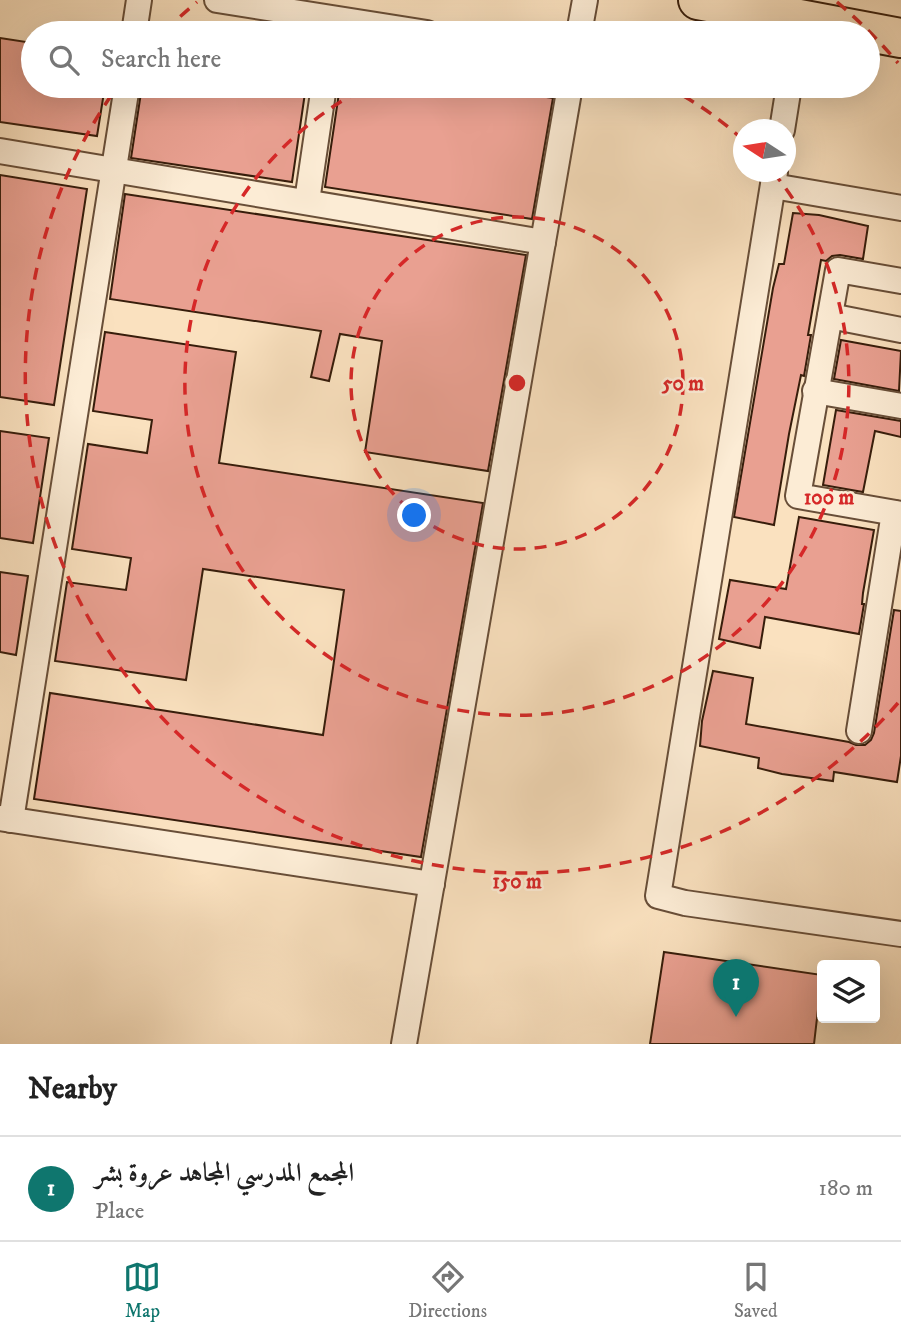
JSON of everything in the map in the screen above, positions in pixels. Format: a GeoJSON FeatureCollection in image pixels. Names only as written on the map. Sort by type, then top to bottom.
{"type":"FeatureCollection","features":[{"type":"Feature","properties":{"kind":"highway"},"geometry":{"type":"LineString","coordinates":[[698,0],[780,21]]}},
{"type":"Feature","properties":{"kind":"highway"},"geometry":{"type":"LineString","coordinates":[[880,36],[901,38]]}},
{"type":"Feature","properties":{"kind":"street"},"geometry":{"type":"LineString","coordinates":[[136,21],[139,0]]}},
{"type":"Feature","properties":{"kind":"street"},"geometry":{"type":"LineString","coordinates":[[217,0],[311,21]]}},
{"type":"Feature","properties":{"kind":"street"},"geometry":{"type":"LineString","coordinates":[[581,21],[585,0]]}},
{"type":"Feature","properties":{"kind":"street"},"geometry":{"type":"LineString","coordinates":[[125,98],[6,819],[432,884]]}},
{"type":"Feature","properties":{"kind":"street"},"geometry":{"type":"LineString","coordinates":[[307,201],[322,98]]}},
{"type":"Feature","properties":{"kind":"street"},"geometry":{"type":"LineString","coordinates":[[404,1044],[568,98]]}},
{"type":"Feature","properties":{"kind":"street"},"geometry":{"type":"LineString","coordinates":[[784,119],[787,98]]}},
{"type":"Feature","properties":{"kind":"street"},"geometry":{"type":"LineString","coordinates":[[0,151],[543,242]]}},
{"type":"Feature","properties":{"kind":"street"},"geometry":{"type":"LineString","coordinates":[[774,182],[658,896],[685,903],[901,934]]}},
{"type":"Feature","properties":{"kind":"street"},"geometry":{"type":"LineString","coordinates":[[787,182],[901,208]]}},
{"type":"Feature","properties":{"kind":"street"},"geometry":{"type":"LineString","coordinates":[[859,731],[897,513],[798,496],[838,270],[901,281]]}},
{"type":"Feature","properties":{"kind":"street"},"geometry":{"type":"LineString","coordinates":[[830,317],[901,330]]}},
{"type":"Feature","properties":{"kind":"street"},"geometry":{"type":"LineString","coordinates":[[815,391],[901,407]]}},
{"type":"Feature","properties":{"kind":"building"},"geometry":{"type":"Polygon","coordinates":[[[0,38],[21,41],[21,98],[103,98],[97,136],[0,122],[0,38]]]}},
{"type":"Feature","properties":{"kind":"building"},"geometry":{"type":"Polygon","coordinates":[[[140,98],[304,98],[292,182],[131,158],[140,98]]]}},
{"type":"Feature","properties":{"kind":"building"},"geometry":{"type":"Polygon","coordinates":[[[338,98],[553,98],[532,219],[325,187],[338,98]]]}},
{"type":"Feature","properties":{"kind":"building"},"geometry":{"type":"Polygon","coordinates":[[[0,175],[87,189],[54,405],[0,397],[0,175]]]}},
{"type":"Feature","properties":{"kind":"building"},"geometry":{"type":"Polygon","coordinates":[[[125,194],[526,255],[488,471],[365,452],[382,341],[340,334],[329,381],[311,377],[321,331],[110,299],[125,194]]]}},
{"type":"Feature","properties":{"kind":"building"},"geometry":{"type":"Polygon","coordinates":[[[793,213],[819,215],[868,226],[863,259],[840,255],[832,256],[826,261],[821,260],[804,376],[801,375],[789,434],[774,525],[734,517],[773,288],[779,264],[784,264],[793,213]]]}},
{"type":"Feature","properties":{"kind":"building"},"geometry":{"type":"Polygon","coordinates":[[[105,332],[236,352],[219,463],[483,503],[421,857],[34,799],[50,693],[323,735],[344,590],[203,569],[186,680],[55,661],[67,582],[126,590],[131,558],[72,549],[88,444],[147,453],[152,420],[93,411],[105,332]]]}},
{"type":"Feature","properties":{"kind":"building"},"geometry":{"type":"Polygon","coordinates":[[[841,340],[901,351],[899,391],[834,379],[841,340]]]}},
{"type":"Feature","properties":{"kind":"building"},"geometry":{"type":"Polygon","coordinates":[[[836,410],[901,421],[901,437],[875,431],[863,492],[823,485],[836,410]]]}},
{"type":"Feature","properties":{"kind":"building"},"geometry":{"type":"Polygon","coordinates":[[[0,431],[49,438],[33,543],[0,538],[0,431]]]}},
{"type":"Feature","properties":{"kind":"building"},"geometry":{"type":"Polygon","coordinates":[[[799,517],[874,530],[859,634],[765,617],[760,648],[719,639],[730,580],[786,589],[799,517]]]}},
{"type":"Feature","properties":{"kind":"building"},"geometry":{"type":"Polygon","coordinates":[[[0,572],[28,576],[16,655],[0,652],[0,572]]]}},
{"type":"Feature","properties":{"kind":"building"},"geometry":{"type":"Polygon","coordinates":[[[894,610],[901,611],[901,756],[897,782],[834,772],[833,781],[782,774],[758,768],[759,758],[700,746],[702,721],[713,671],[753,678],[746,724],[865,745],[874,733],[894,610]]]}},
{"type":"Feature","properties":{"kind":"building"},"geometry":{"type":"Polygon","coordinates":[[[664,952],[817,974],[814,1044],[650,1044],[664,952]]]}},
{"type":"Feature","properties":{"kind":"place","name":"المجمع المدرسي المجاهد عروة بشر"},"geometry":{"type":"Point","coordinates":[736,1017]}}]}
